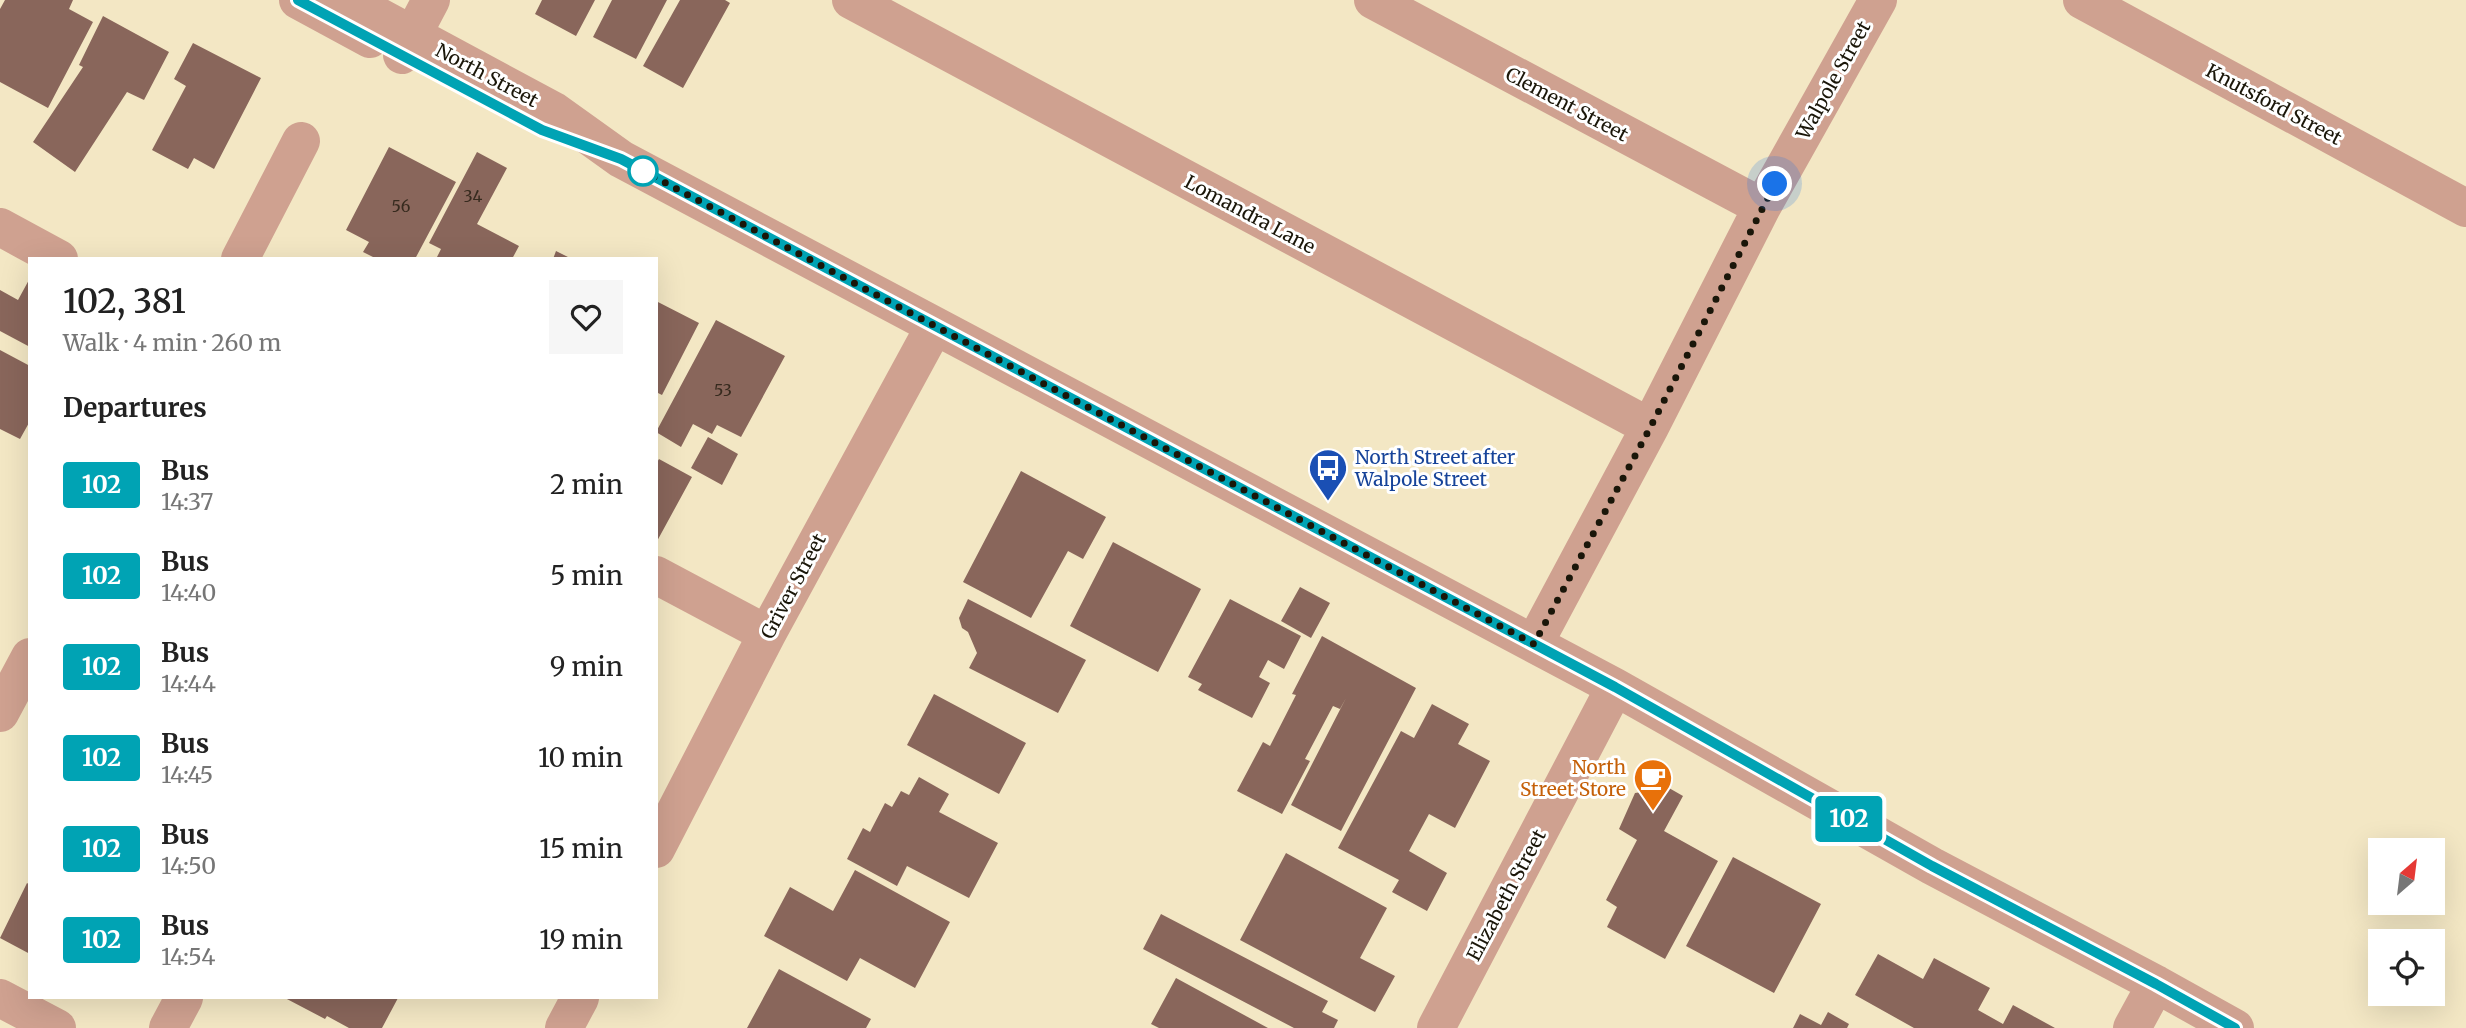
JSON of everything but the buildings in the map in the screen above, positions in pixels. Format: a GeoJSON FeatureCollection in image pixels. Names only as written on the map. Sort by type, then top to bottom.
{"type":"FeatureCollection","features":[{"type":"Feature","properties":{"kind":"street","name":"North Street"},"geometry":{"type":"LineString","coordinates":[[298,0],[392,29]]}},
{"type":"Feature","properties":{"kind":"street","name":"North Street"},"geometry":{"type":"LineString","coordinates":[[348,0],[392,29],[554,111],[621,159],[1615,687],[1932,866],[2235,1028]]}},
{"type":"Feature","properties":{"kind":"street"},"geometry":{"type":"LineString","coordinates":[[392,29],[430,0]]}},
{"type":"Feature","properties":{"kind":"street","name":"Lomandra Lane"},"geometry":{"type":"LineString","coordinates":[[851,0],[1650,428]]}},
{"type":"Feature","properties":{"kind":"street","name":"Clement Street"},"geometry":{"type":"LineString","coordinates":[[1373,0],[1762,207]]}},
{"type":"Feature","properties":{"kind":"street","name":"Walpole Street"},"geometry":{"type":"LineString","coordinates":[[1534,644],[1650,428],[1762,207],[1878,0]]}},
{"type":"Feature","properties":{"kind":"street","name":"Knutsford Street"},"geometry":{"type":"LineString","coordinates":[[2082,0],[2466,208]]}},
{"type":"Feature","properties":{"kind":"street"},"geometry":{"type":"LineString","coordinates":[[241,257],[301,141]]}},
{"type":"Feature","properties":{"kind":"street"},"geometry":{"type":"LineString","coordinates":[[0,227],[56,257]]}},
{"type":"Feature","properties":{"kind":"street","name":"Griver Street"},"geometry":{"type":"LineString","coordinates":[[658,845],[767,634],[934,327]]}},
{"type":"Feature","properties":{"kind":"street"},"geometry":{"type":"LineString","coordinates":[[658,576],[767,634]]}},
{"type":"Feature","properties":{"kind":"street"},"geometry":{"type":"LineString","coordinates":[[0,713],[28,661]]}},
{"type":"Feature","properties":{"kind":"street","name":"Elizabeth Street"},"geometry":{"type":"LineString","coordinates":[[1436,1028],[1615,687]]}},
{"type":"Feature","properties":{"kind":"street"},"geometry":{"type":"LineString","coordinates":[[2132,1028],[2156,984]]}},
{"type":"Feature","properties":{"kind":"street"},"geometry":{"type":"LineString","coordinates":[[0,998],[57,1028]]}},
{"type":"Feature","properties":{"kind":"street"},"geometry":{"type":"LineString","coordinates":[[168,1028],[183,999]]}},
{"type":"Feature","properties":{"kind":"street"},"geometry":{"type":"LineString","coordinates":[[564,1028],[579,999]]}},
{"type":"Feature","properties":{"kind":"bus line","name":"102"},"geometry":{"type":"LineString","coordinates":[[298,0],[542,130],[621,159],[1615,687],[1932,866],[2235,1028]]}},
{"type":"Feature","properties":{"kind":"place","name":"North Street after Walpole Street"},"geometry":{"type":"Point","coordinates":[1328,502]}},
{"type":"Feature","properties":{"kind":"place","name":"North Street Store"},"geometry":{"type":"Point","coordinates":[1653,812]}},
{"type":"Feature","properties":{"kind":"route"},"geometry":{"type":"LineString","coordinates":[[643,171],[1534,644],[1650,428],[1775,184]]}}]}
